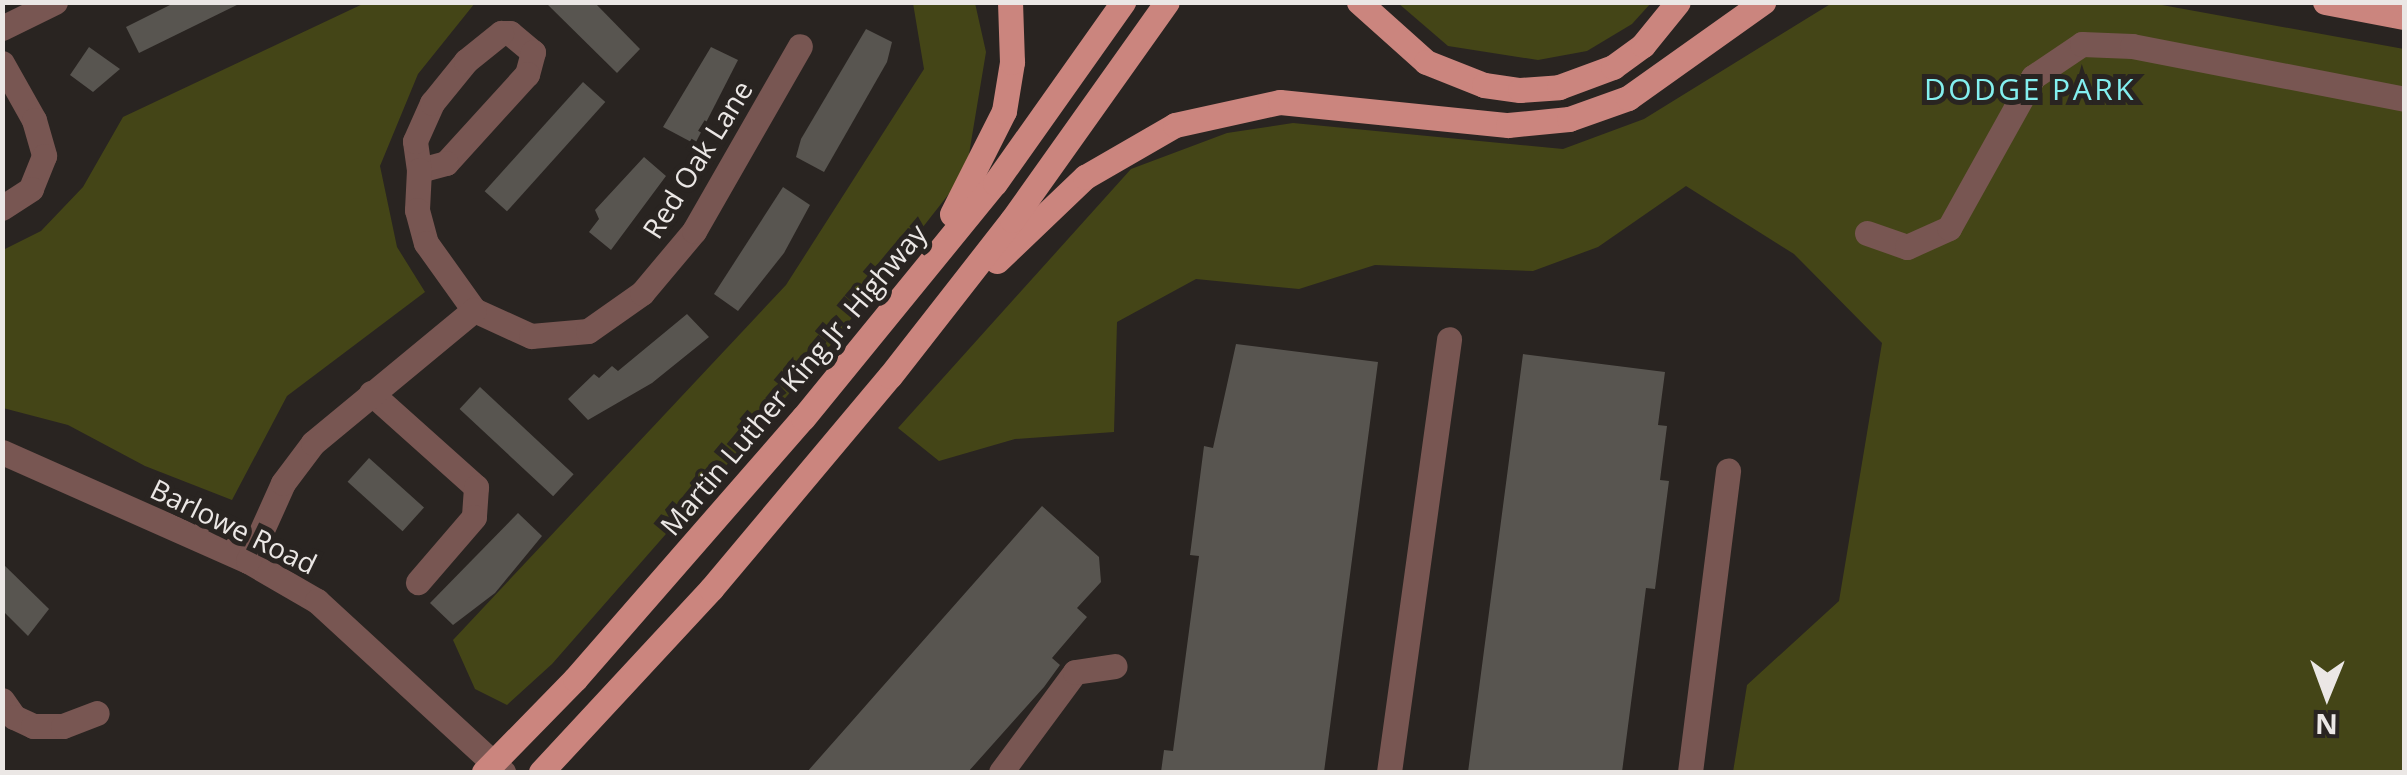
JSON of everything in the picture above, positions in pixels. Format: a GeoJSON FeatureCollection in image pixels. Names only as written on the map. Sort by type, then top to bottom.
{"type":"FeatureCollection","features":[{"type":"Feature","properties":{"kind":"main road"},"geometry":{"type":"LineString","coordinates":[[903,295],[998,128],[1010,85],[1010,2]]}},
{"type":"Feature","properties":{"kind":"main road","name":"Martin Luther King Jr. Highway"},"geometry":{"type":"LineString","coordinates":[[493,769],[699,540],[903,295],[994,183],[1123,2]]}},
{"type":"Feature","properties":{"kind":"main road"},"geometry":{"type":"LineString","coordinates":[[541,772],[760,533],[939,316],[1167,2]]}},
{"type":"Feature","properties":{"kind":"main road"},"geometry":{"type":"LineString","coordinates":[[1359,2],[1426,62],[1484,85],[1520,90],[1560,86],[1613,66],[1643,45],[1678,2]]}},
{"type":"Feature","properties":{"kind":"main road"},"geometry":{"type":"LineString","coordinates":[[939,316],[1085,177],[1176,125],[1280,102],[1508,124],[1569,119],[1628,98],[1763,2]]}},
{"type":"Feature","properties":{"kind":"main road"},"geometry":{"type":"LineString","coordinates":[[2325,2],[2404,18]]}},
{"type":"Feature","properties":{"kind":"street"},"geometry":{"type":"LineString","coordinates":[[2,28],[55,2]]}},
{"type":"Feature","properties":{"kind":"street"},"geometry":{"type":"LineString","coordinates":[[248,560],[300,458],[371,393],[474,310],[426,243],[417,210],[419,170],[415,141],[446,84],[501,33],[522,40],[533,52],[526,74],[446,162],[419,170]]}},
{"type":"Feature","properties":{"kind":"street"},"geometry":{"type":"LineString","coordinates":[[1868,233],[1906,247],[1949,228],[2033,77],[2082,44],[2132,46],[2404,99]]}},
{"type":"Feature","properties":{"kind":"street","name":"Red Oak Lane"},"geometry":{"type":"LineString","coordinates":[[474,310],[514,332],[550,339],[588,331],[627,307],[694,231],[800,46]]}},
{"type":"Feature","properties":{"kind":"street"},"geometry":{"type":"LineString","coordinates":[[2,63],[34,120],[44,156],[31,189],[2,208]]}},
{"type":"Feature","properties":{"kind":"street"},"geometry":{"type":"LineString","coordinates":[[1390,772],[1449,339]]}},
{"type":"Feature","properties":{"kind":"street"},"geometry":{"type":"LineString","coordinates":[[371,393],[464,472],[478,494],[469,526],[418,582]]}},
{"type":"Feature","properties":{"kind":"street","name":"Barlowe Road"},"geometry":{"type":"LineString","coordinates":[[2,452],[248,560],[346,623],[493,769]]}},
{"type":"Feature","properties":{"kind":"street"},"geometry":{"type":"LineString","coordinates":[[1690,772],[1728,470]]}},
{"type":"Feature","properties":{"kind":"street"},"geometry":{"type":"LineString","coordinates":[[1001,772],[1075,672],[1115,666]]}},
{"type":"Feature","properties":{"kind":"street"},"geometry":{"type":"LineString","coordinates":[[2,700],[14,717],[33,726],[63,726],[96,713]]}},
{"type":"Feature","properties":{"kind":"shaded area"},"geometry":{"type":"Polygon","coordinates":[[[367,2],[475,3],[418,74],[380,166],[397,247],[425,292],[287,396],[232,500],[145,466],[68,425],[3,408],[3,250],[41,231],[83,187],[123,117],[367,2]]]}},
{"type":"Feature","properties":{"kind":"shaded area"},"geometry":{"type":"Polygon","coordinates":[[[913,3],[975,3],[986,52],[966,172],[822,356],[552,664],[507,705],[475,689],[453,640],[786,285],[924,69],[913,3]]]}},
{"type":"Feature","properties":{"kind":"shaded area"},"geometry":{"type":"Polygon","coordinates":[[[1398,3],[1651,3],[1632,24],[1587,51],[1538,60],[1448,46],[1398,3]]]}},
{"type":"Feature","properties":{"kind":"shaded area"},"geometry":{"type":"Polygon","coordinates":[[[1832,3],[2151,3],[2404,49],[2404,772],[1733,772],[1747,685],[1839,601],[1882,343],[1794,254],[1686,186],[1598,247],[1533,271],[1375,265],[1299,289],[1196,279],[1117,322],[1114,432],[1015,439],[939,461],[898,428],[1131,169],[1227,133],[1293,123],[1563,149],[1644,119],[1832,3]]]}},
{"type":"Feature","properties":{"kind":"building"},"geometry":{"type":"Polygon","coordinates":[[[176,2],[243,2],[139,53],[126,27],[176,2]]]}},
{"type":"Feature","properties":{"kind":"building"},"geometry":{"type":"Polygon","coordinates":[[[545,2],[594,2],[640,49],[617,73],[545,2]]]}},
{"type":"Feature","properties":{"kind":"building"},"geometry":{"type":"Polygon","coordinates":[[[866,29],[892,42],[887,62],[824,172],[796,157],[801,139],[866,29]]]}},
{"type":"Feature","properties":{"kind":"building"},"geometry":{"type":"Polygon","coordinates":[[[89,47],[120,69],[93,92],[70,75],[89,47]]]}},
{"type":"Feature","properties":{"kind":"building"},"geometry":{"type":"Polygon","coordinates":[[[711,47],[738,60],[695,144],[663,127],[711,47]]]}},
{"type":"Feature","properties":{"kind":"building"},"geometry":{"type":"Polygon","coordinates":[[[583,82],[605,102],[507,211],[485,191],[583,82]]]}},
{"type":"Feature","properties":{"kind":"building"},"geometry":{"type":"Polygon","coordinates":[[[644,157],[666,176],[611,250],[589,232],[599,219],[595,210],[644,157]]]}},
{"type":"Feature","properties":{"kind":"building"},"geometry":{"type":"Polygon","coordinates":[[[783,187],[810,205],[784,253],[738,311],[714,294],[783,187]]]}},
{"type":"Feature","properties":{"kind":"building"},"geometry":{"type":"Polygon","coordinates":[[[687,314],[709,337],[652,383],[588,420],[568,399],[594,374],[599,378],[612,366],[618,371],[687,314]]]}},
{"type":"Feature","properties":{"kind":"building"},"geometry":{"type":"Polygon","coordinates":[[[1236,344],[1378,362],[1324,772],[1161,772],[1164,750],[1173,751],[1199,556],[1190,555],[1204,446],[1213,448],[1236,344]]]}},
{"type":"Feature","properties":{"kind":"building"},"geometry":{"type":"Polygon","coordinates":[[[1523,354],[1665,372],[1658,425],[1667,426],[1660,480],[1669,481],[1655,589],[1646,588],[1622,772],[1468,772],[1523,354]]]}},
{"type":"Feature","properties":{"kind":"building"},"geometry":{"type":"Polygon","coordinates":[[[480,387],[574,474],[553,496],[460,409],[480,387]]]}},
{"type":"Feature","properties":{"kind":"building"},"geometry":{"type":"Polygon","coordinates":[[[369,458],[424,508],[403,531],[348,482],[369,458]]]}},
{"type":"Feature","properties":{"kind":"building"},"geometry":{"type":"Polygon","coordinates":[[[1042,506],[1099,557],[1101,582],[1077,608],[1087,617],[1052,658],[1060,665],[1044,687],[968,772],[807,772],[1042,506]]]}},
{"type":"Feature","properties":{"kind":"building"},"geometry":{"type":"Polygon","coordinates":[[[518,513],[542,536],[495,593],[453,625],[430,603],[518,513]]]}},
{"type":"Feature","properties":{"kind":"building"},"geometry":{"type":"Polygon","coordinates":[[[2,563],[49,609],[28,636],[2,610],[2,563]]]}},
{"type":"Feature","properties":{"kind":"district","name":"DODGE PARK"},"geometry":{"type":"Point","coordinates":[2030,89]}}]}
